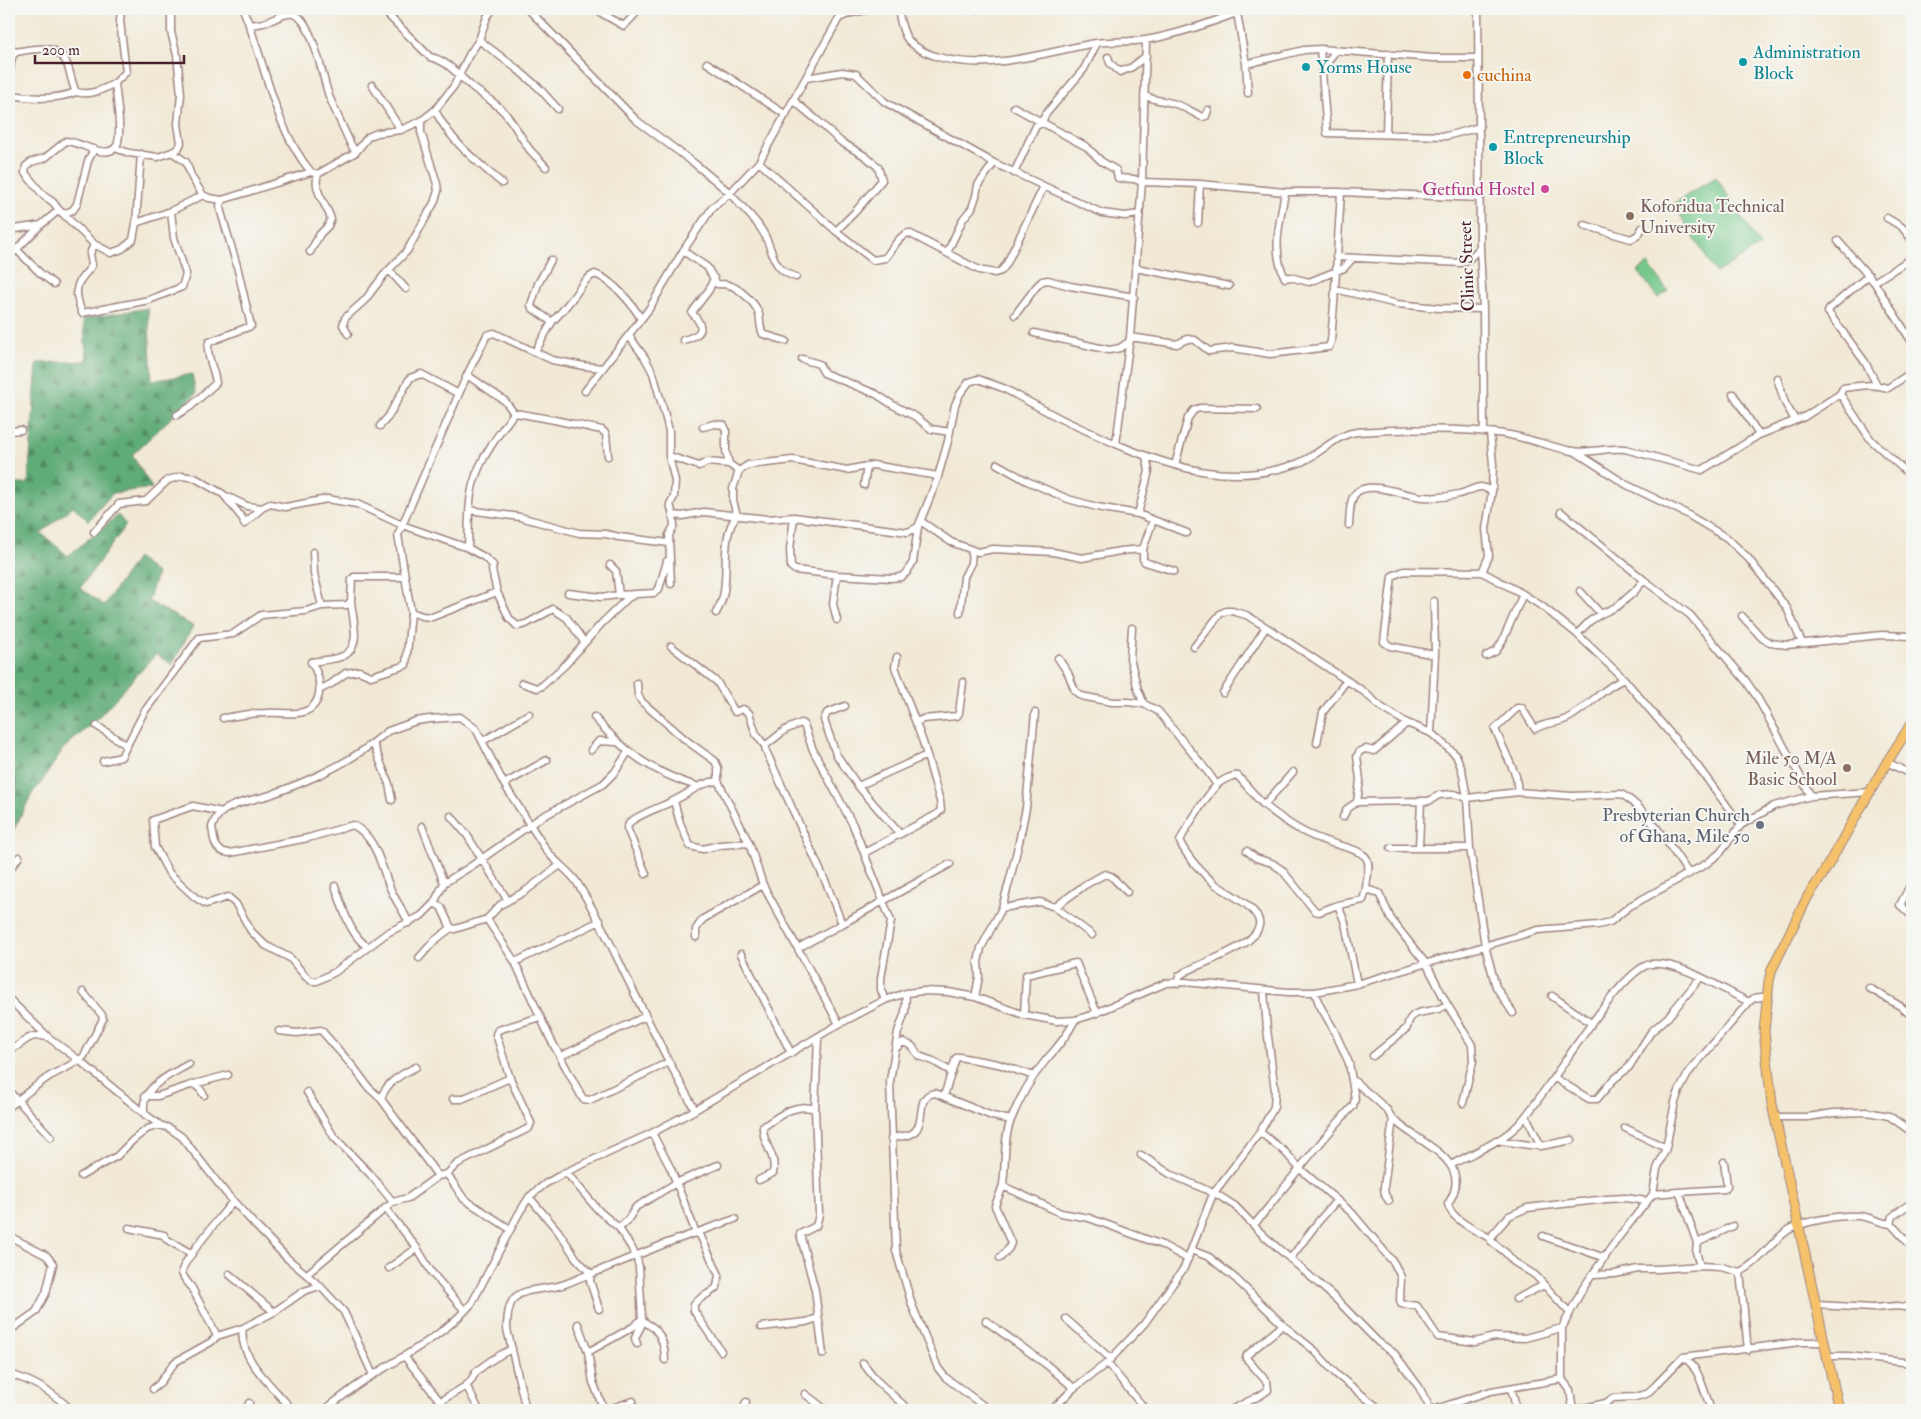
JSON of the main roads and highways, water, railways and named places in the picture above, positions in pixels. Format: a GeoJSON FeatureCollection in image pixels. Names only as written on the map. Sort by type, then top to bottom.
{"type":"FeatureCollection","features":[{"type":"Feature","properties":{"kind":"highway"},"geometry":{"type":"LineString","coordinates":[[1839,1410],[1772,1104],[1764,1032],[1769,981],[1787,937],[1808,896],[1912,723]]}},
{"type":"Feature","properties":{"kind":"place","name":"Administration Block"},"geometry":{"type":"Point","coordinates":[1743,62]}},
{"type":"Feature","properties":{"kind":"place","name":"Yorms House"},"geometry":{"type":"Point","coordinates":[1306,67]}},
{"type":"Feature","properties":{"kind":"place","name":"cuchina"},"geometry":{"type":"Point","coordinates":[1467,75]}},
{"type":"Feature","properties":{"kind":"place","name":"Entrepreneurship Block"},"geometry":{"type":"Point","coordinates":[1493,147]}},
{"type":"Feature","properties":{"kind":"place","name":"Getfund Hostel"},"geometry":{"type":"Point","coordinates":[1545,189]}},
{"type":"Feature","properties":{"kind":"place","name":"Koforidua Technical University"},"geometry":{"type":"Point","coordinates":[1630,216]}},
{"type":"Feature","properties":{"kind":"place","name":"Mile 50 M/A Basic School"},"geometry":{"type":"Point","coordinates":[1847,768]}},
{"type":"Feature","properties":{"kind":"place","name":"Presbyterian Church of Ghana, Mile 50"},"geometry":{"type":"Point","coordinates":[1760,825]}}]}
